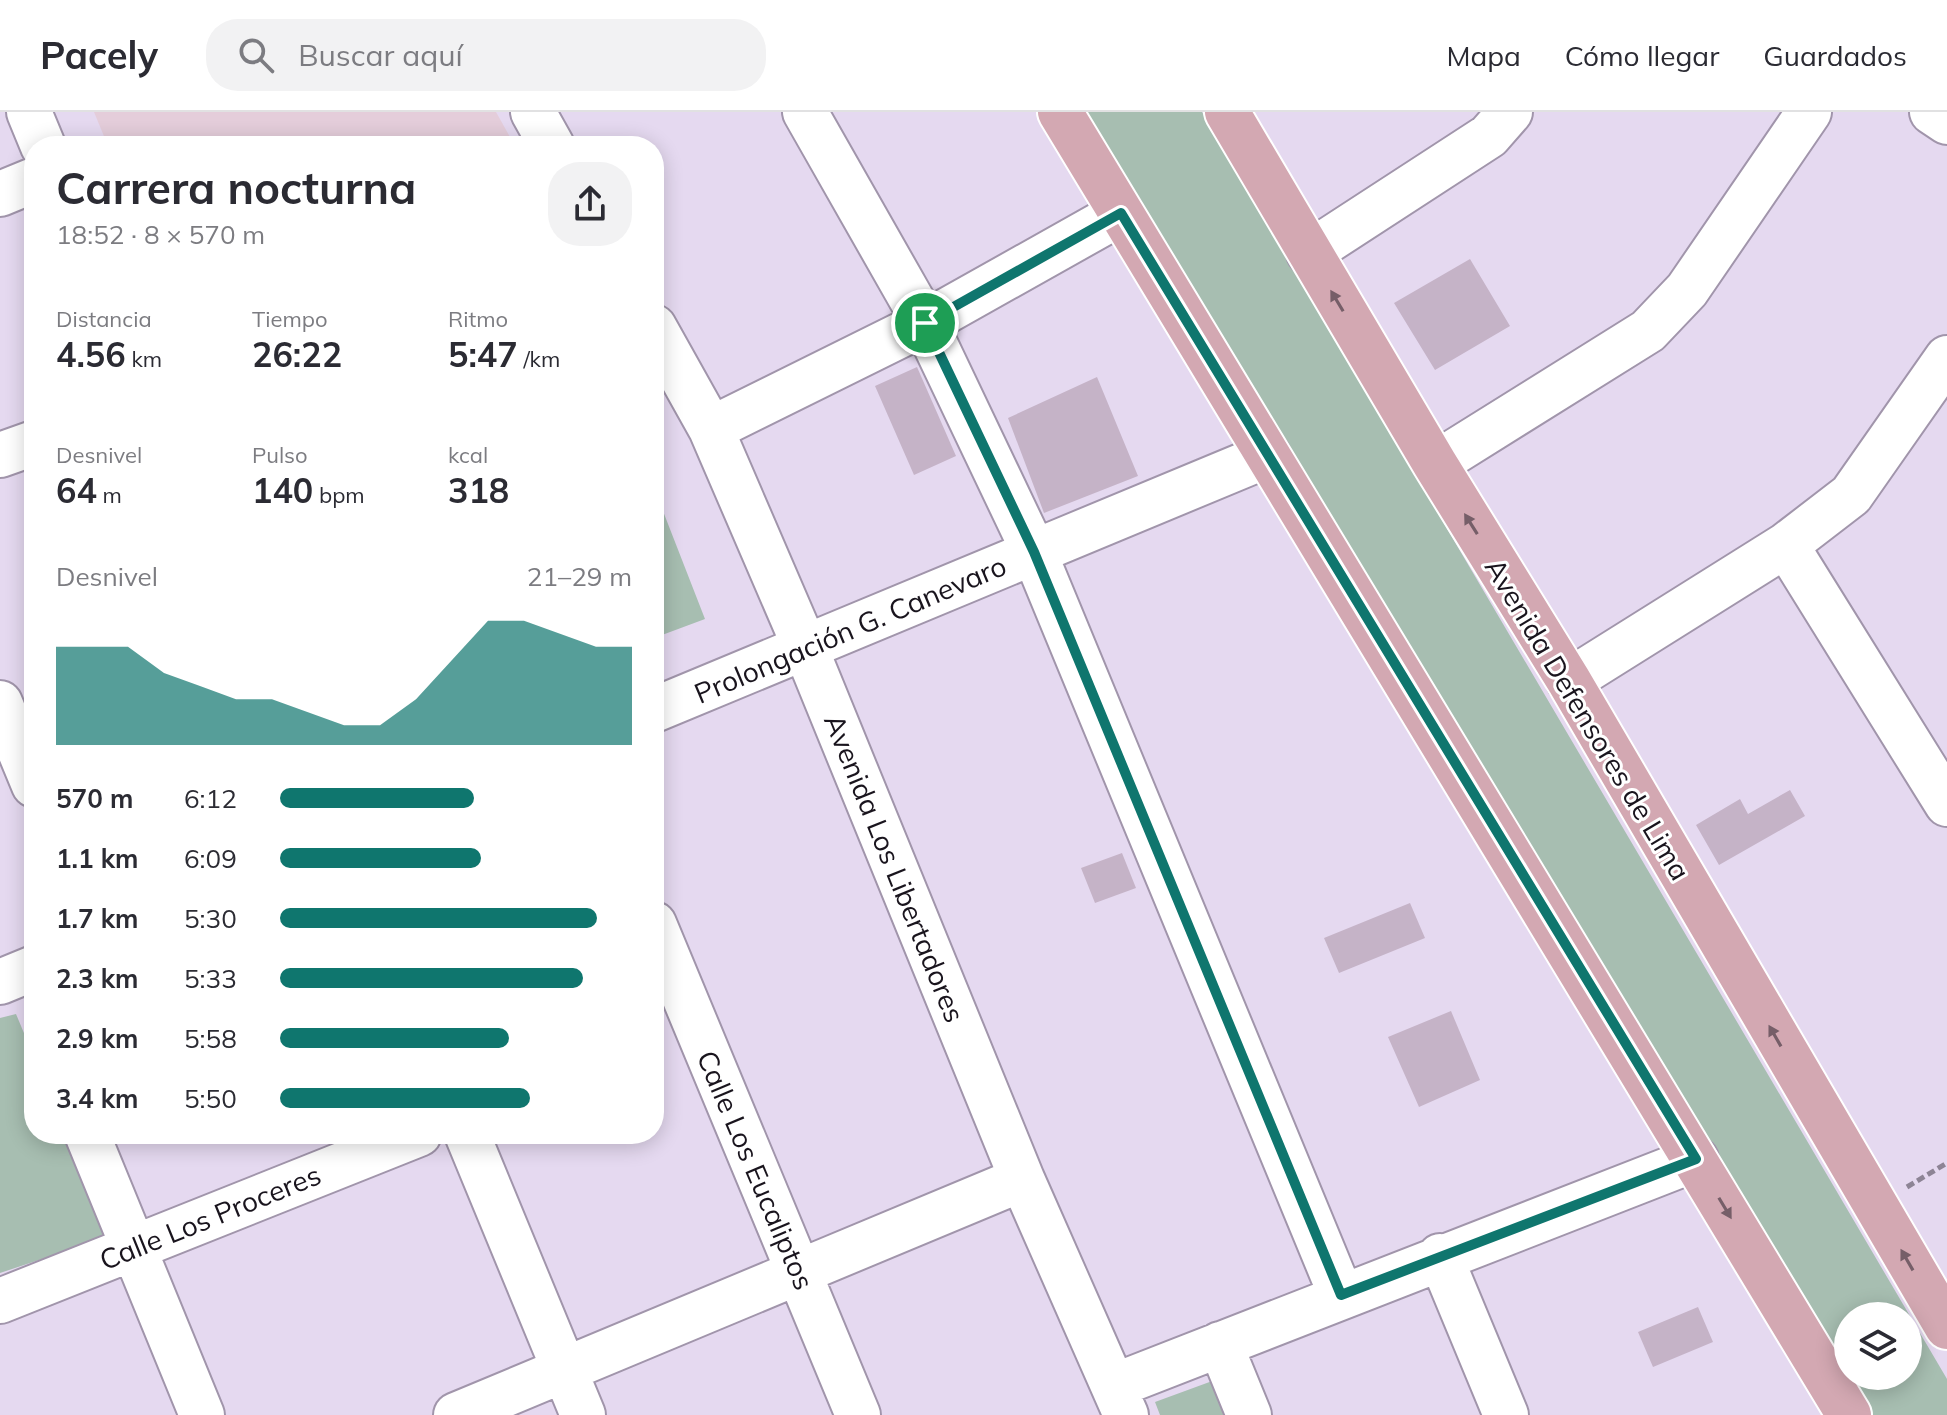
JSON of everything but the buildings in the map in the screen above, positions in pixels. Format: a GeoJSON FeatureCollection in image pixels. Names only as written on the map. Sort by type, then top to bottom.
{"type":"FeatureCollection","features":[{"type":"Feature","properties":{"kind":"main road"},"geometry":{"type":"LineString","coordinates":[[1060,112],[1849,1415]]}},
{"type":"Feature","properties":{"kind":"main road","name":"Avenida Defensores de Lima"},"geometry":{"type":"LineString","coordinates":[[1227,112],[1435,464],[1569,681],[1947,1327]]}},
{"type":"Feature","properties":{"kind":"street"},"geometry":{"type":"LineString","coordinates":[[29,112],[39,136]]}},
{"type":"Feature","properties":{"kind":"street"},"geometry":{"type":"LineString","coordinates":[[533,112],[546,136]]}},
{"type":"Feature","properties":{"kind":"street"},"geometry":{"type":"LineString","coordinates":[[805,112],[925,323],[1034,552],[1341,1295]]}},
{"type":"Feature","properties":{"kind":"street"},"geometry":{"type":"LineString","coordinates":[[1309,253],[1489,136],[1510,112]]}},
{"type":"Feature","properties":{"kind":"street"},"geometry":{"type":"LineString","coordinates":[[1435,464],[1648,331],[1687,290],[1809,112]]}},
{"type":"Feature","properties":{"kind":"street"},"geometry":{"type":"LineString","coordinates":[[1932,112],[1947,122]]}},
{"type":"Feature","properties":{"kind":"street"},"geometry":{"type":"LineString","coordinates":[[0,194],[24,184]]}},
{"type":"Feature","properties":{"kind":"street"},"geometry":{"type":"LineString","coordinates":[[711,429],[925,323],[1121,213]]}},
{"type":"Feature","properties":{"kind":"street","name":"Avenida Los Libertadores"},"geometry":{"type":"LineString","coordinates":[[664,345],[711,429],[805,647],[1022,1179],[1120,1400]]}},
{"type":"Feature","properties":{"kind":"street"},"geometry":{"type":"LineString","coordinates":[[1569,681],[1786,545],[1851,495],[1947,358]]}},
{"type":"Feature","properties":{"kind":"street"},"geometry":{"type":"LineString","coordinates":[[0,455],[24,447]]}},
{"type":"Feature","properties":{"kind":"street","name":"Prolongación G. Canevaro"},"geometry":{"type":"LineString","coordinates":[[664,706],[1268,455]]}},
{"type":"Feature","properties":{"kind":"street"},"geometry":{"type":"LineString","coordinates":[[1786,545],[1940,778]]}},
{"type":"Feature","properties":{"kind":"street"},"geometry":{"type":"LineString","coordinates":[[15,714],[24,748]]}},
{"type":"Feature","properties":{"kind":"street","name":"Calle Los Eucaliptos"},"geometry":{"type":"LineString","coordinates":[[664,948],[858,1415]]}},
{"type":"Feature","properties":{"kind":"street"},"geometry":{"type":"LineString","coordinates":[[91,1144],[202,1415]]}},
{"type":"Feature","properties":{"kind":"street","name":"Calle Los Proceres"},"geometry":{"type":"LineString","coordinates":[[0,1301],[394,1144]]}},
{"type":"Feature","properties":{"kind":"street"},"geometry":{"type":"LineString","coordinates":[[471,1144],[583,1415]]}},
{"type":"Feature","properties":{"kind":"street"},"geometry":{"type":"LineString","coordinates":[[1120,1400],[1220,1344],[1696,1159]]}},
{"type":"Feature","properties":{"kind":"street"},"geometry":{"type":"LineString","coordinates":[[456,1415],[1022,1179]]}},
{"type":"Feature","properties":{"kind":"street"},"geometry":{"type":"LineString","coordinates":[[1440,1256],[1506,1415]]}},
{"type":"Feature","properties":{"kind":"street"},"geometry":{"type":"LineString","coordinates":[[1220,1344],[1249,1415]]}},
{"type":"Feature","properties":{"kind":"shaded area"},"geometry":{"type":"Polygon","coordinates":[[[94,112],[496,112],[509,136],[104,136],[94,112]]]}},
{"type":"Feature","properties":{"kind":"green space"},"geometry":{"type":"Polygon","coordinates":[[[1079,112],[1202,112],[1902,1302],[1834,1302],[1834,1359],[1079,112]]]}},
{"type":"Feature","properties":{"kind":"green space"},"geometry":{"type":"Polygon","coordinates":[[[664,514],[705,619],[664,634],[664,514]]]}},
{"type":"Feature","properties":{"kind":"green space"},"geometry":{"type":"Polygon","coordinates":[[[16,1014],[24,1033],[24,1144],[70,1144],[108,1237],[0,1273],[0,1018],[16,1014]]]}},
{"type":"Feature","properties":{"kind":"green space"},"geometry":{"type":"Polygon","coordinates":[[[1922,1336],[1947,1379],[1947,1415],[1868,1415],[1853,1390],[1922,1390],[1922,1336]]]}},
{"type":"Feature","properties":{"kind":"green space"},"geometry":{"type":"Polygon","coordinates":[[[1215,1380],[1229,1415],[1160,1415],[1155,1402],[1215,1380]]]}},
{"type":"Feature","properties":{"kind":"route"},"geometry":{"type":"LineString","coordinates":[[1121,213],[1696,1159],[1341,1295],[1034,552],[925,323],[1121,213]]}}]}
